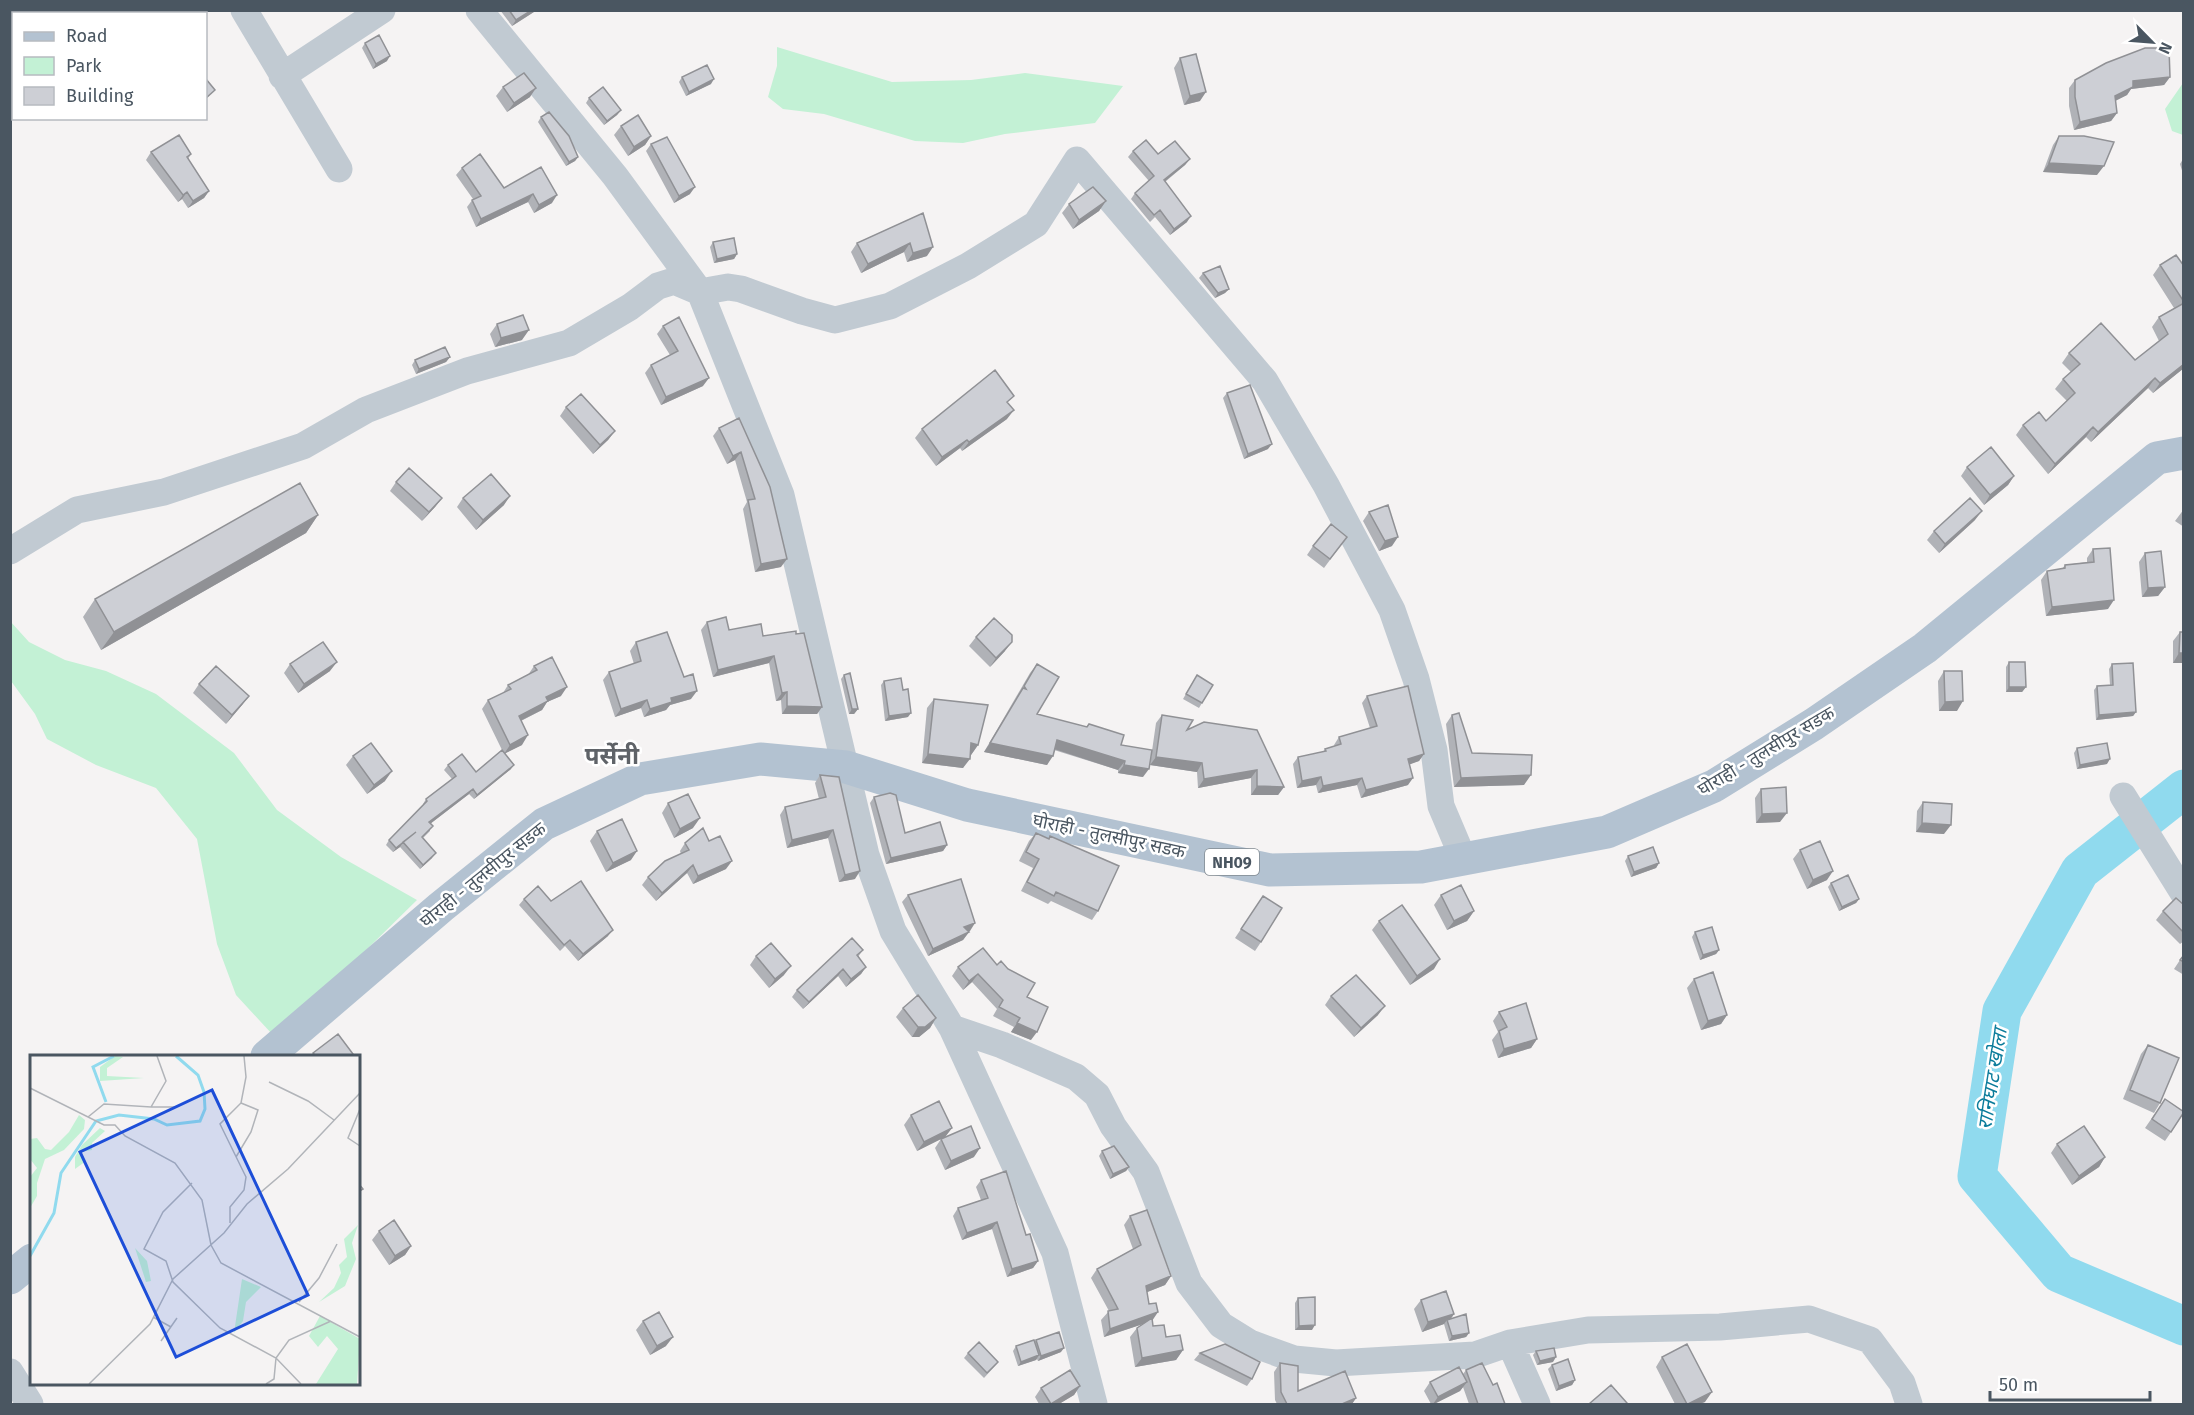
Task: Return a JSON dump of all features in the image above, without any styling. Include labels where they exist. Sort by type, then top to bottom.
[{"type":"main road","name":"घोराही - तुलसीपुर सडक","points":[[268,1055],[432,914],[544,824],[640,779],[760,759],[846,767],[967,805],[1270,870],[1421,867],[1538,847],[1607,832],[1714,786],[1814,724],[1925,648],[2157,458],[2184,453]]},
{"type":"main road","points":[[10,1278],[30,1262]]},
{"type":"street","points":[[244,10],[339,169]]},
{"type":"street","points":[[282,76],[382,10]]},
{"type":"street","points":[[479,10],[615,176],[700,292],[781,495],[866,855],[892,931],[952,1028],[1055,1252],[1094,1404]]},
{"type":"street","points":[[10,551],[77,510],[164,492],[303,446],[366,410],[467,371],[569,343],[630,307],[658,286],[675,281],[700,292],[728,287],[741,289],[801,311],[835,320],[890,306],[969,266],[1036,224],[1077,160],[1265,381],[1326,485],[1392,610],[1416,679],[1434,750],[1441,806],[1463,858]]},
{"type":"street","points":[[2123,796],[2184,894]]},
{"type":"street","points":[[952,1028],[1002,1045],[1076,1077],[1097,1095],[1113,1126],[1146,1172],[1189,1283],[1221,1325],[1250,1343],[1294,1359],[1336,1363],[1475,1355],[1510,1343],[1588,1330],[1720,1327],[1809,1319],[1870,1340],[1902,1383],[1909,1404]]},
{"type":"street","points":[[1510,1343],[1537,1404]]},
{"type":"street","points":[[10,1372],[30,1404]]},
{"type":"green space","points":[[777,47],[892,82],[971,80],[1025,73],[1123,86],[1095,123],[1005,134],[963,143],[915,141],[824,114],[783,109],[768,97],[777,66]]},
{"type":"green space","points":[[2183,83],[2183,135],[2172,131],[2165,109]]},
{"type":"green space","points":[[10,621],[29,642],[65,660],[106,671],[156,694],[234,753],[277,810],[341,857],[417,900],[356,960],[272,1034],[236,995],[217,944],[197,839],[156,788],[96,765],[47,739],[35,714],[11,681]]},
{"type":"building","points":[[509,10],[532,10],[516,20]]},
{"type":"building","points":[[379,35],[390,56],[376,64],[365,43]]},
{"type":"building","points":[[2145,48],[2169,48],[2170,77],[2133,81],[2133,87],[2115,96],[2117,113],[2080,122],[2075,97],[2075,80],[2106,63]]},
{"type":"building","points":[[1196,54],[1206,92],[1190,96],[1180,58]]},
{"type":"building","points":[[707,65],[714,79],[689,92],[682,77]]},
{"type":"building","points":[[524,73],[536,88],[514,103],[503,87]]},
{"type":"building","points":[[207,80],[215,90],[207,97]]},
{"type":"building","points":[[603,87],[621,110],[607,121],[589,98]]},
{"type":"building","points":[[549,112],[569,136],[578,157],[569,162],[541,117]]},
{"type":"building","points":[[638,115],[651,136],[634,147],[621,126]]},
{"type":"building","points":[[179,135],[191,154],[187,157],[209,191],[193,201],[187,192],[183,195],[151,152]]},
{"type":"building","points":[[2059,136],[2084,136],[2114,142],[2104,166],[2049,163]]},
{"type":"building","points":[[667,137],[695,187],[679,196],[651,144]]},
{"type":"building","points":[[1146,140],[1158,154],[1175,141],[1190,159],[1164,180],[1191,216],[1174,229],[1160,210],[1154,215],[1135,193],[1154,176],[1133,151]]},
{"type":"building","points":[[480,154],[504,188],[541,167],[557,195],[539,205],[533,194],[481,219],[472,200],[481,196],[462,168]]},
{"type":"building","points":[[1093,187],[1106,201],[1079,220],[1069,204]]},
{"type":"building","points":[[923,213],[933,247],[913,253],[910,243],[868,264],[857,243]]},
{"type":"building","points":[[734,238],[737,254],[717,259],[713,242]]},
{"type":"building","points":[[2176,255],[2184,266],[2184,302],[2160,265]]},
{"type":"building","points":[[1220,266],[1229,289],[1218,293],[1203,273]]},
{"type":"building","points":[[2184,303],[2184,364],[2160,383],[2155,378],[2098,432],[2093,427],[2055,464],[2023,425],[2039,412],[2046,421],[2075,393],[2063,379],[2080,364],[2069,353],[2101,323],[2135,360],[2168,334],[2159,317]]},
{"type":"building","points":[[523,315],[529,330],[501,338],[497,324]]},
{"type":"building","points":[[679,317],[709,378],[666,397],[651,365],[678,351],[663,326]]},
{"type":"building","points":[[445,347],[450,357],[419,369],[415,360]]},
{"type":"building","points":[[995,370],[1014,396],[1007,402],[1014,410],[969,442],[967,440],[942,457],[922,429]]},
{"type":"building","points":[[1250,385],[1272,444],[1248,454],[1227,393]]},
{"type":"building","points":[[581,394],[615,431],[600,445],[566,407]]},
{"type":"building","points":[[739,418],[770,487],[787,559],[761,564],[748,500],[755,499],[741,452],[733,456],[719,428]]},
{"type":"building","points":[[1991,447],[2014,476],[1990,495],[1967,467]]},
{"type":"building","points":[[409,468],[442,498],[429,512],[396,482]]},
{"type":"building","points":[[491,474],[510,496],[483,520],[463,498]]},
{"type":"building","points":[[300,483],[318,515],[114,632],[95,599]]},
{"type":"building","points":[[1970,498],[1982,511],[1945,544],[1934,531]]},
{"type":"building","points":[[1388,505],[1398,537],[1385,541],[1369,512]]},
{"type":"building","points":[[1331,524],[1347,537],[1330,559],[1313,546]]},
{"type":"building","points":[[2110,548],[2114,600],[2052,607],[2047,571],[2065,568],[2065,565],[2094,562],[2093,549]]},
{"type":"building","points":[[2161,551],[2165,587],[2148,588],[2145,553]]},
{"type":"building","points":[[726,617],[729,630],[761,624],[763,636],[796,631],[796,634],[804,633],[822,707],[787,706],[787,692],[782,693],[774,656],[718,670],[707,622]]},
{"type":"building","points":[[994,618],[1012,635],[1012,642],[996,658],[976,637]]},
{"type":"building","points":[[667,632],[684,677],[693,674],[697,691],[671,698],[672,702],[650,709],[647,700],[621,709],[609,672],[641,661],[636,642]]},
{"type":"building","points":[[2180,632],[2184,632],[2184,653],[2179,653]]},
{"type":"building","points":[[323,642],[337,662],[304,684],[290,664]]},
{"type":"building","points":[[552,657],[567,687],[546,697],[548,701],[519,716],[528,735],[510,745],[488,700],[511,689],[508,685],[537,670],[534,666]]},
{"type":"building","points":[[2009,662],[2025,662],[2026,687],[2009,687]]},
{"type":"building","points":[[2133,663],[2136,712],[2099,715],[2097,686],[2113,685],[2112,664]]},
{"type":"building","points":[[1037,664],[1059,677],[1037,714],[1087,727],[1089,724],[1124,735],[1121,745],[1152,750],[1149,769],[1124,765],[1125,761],[1057,740],[1053,756],[990,743],[1023,688],[1026,689],[1024,686]]},
{"type":"building","points":[[216,666],[249,696],[232,715],[199,684]]},
{"type":"building","points":[[1944,671],[1962,671],[1963,701],[1945,702]]},
{"type":"building","points":[[850,673],[858,709],[852,709],[844,675]]},
{"type":"building","points":[[1197,675],[1213,685],[1202,703],[1186,694]]},
{"type":"building","points":[[901,678],[903,690],[908,689],[911,713],[889,716],[884,681]]},
{"type":"building","points":[[1408,686],[1424,754],[1408,759],[1413,778],[1366,790],[1362,778],[1323,786],[1321,777],[1302,781],[1298,757],[1326,751],[1325,749],[1341,744],[1339,737],[1377,726],[1367,696]]},
{"type":"building","points":[[934,699],[988,705],[978,745],[971,743],[970,759],[928,754]]},
{"type":"building","points":[[1459,713],[1472,753],[1532,755],[1531,775],[1461,778],[1452,715]]},
{"type":"building","points":[[1162,715],[1193,720],[1187,730],[1204,722],[1257,730],[1284,787],[1257,786],[1257,770],[1204,779],[1202,763],[1156,757]]},
{"type":"building","points":[[371,743],[392,771],[374,785],[353,756]]},
{"type":"building","points":[[2107,743],[2110,759],[2080,765],[2077,748]]},
{"type":"building","points":[[502,750],[514,765],[477,795],[473,789],[429,822],[433,826],[422,837],[436,853],[423,865],[403,842],[396,848],[389,840],[427,801],[426,799],[456,776],[448,765],[462,754],[476,772]]},
{"type":"building","points":[[820,775],[839,777],[860,871],[845,875],[833,830],[792,840],[785,807],[826,797]]},
{"type":"building","points":[[1786,787],[1787,813],[1762,814],[1761,789]]},
{"type":"building","points":[[890,793],[896,795],[905,833],[940,822],[947,845],[891,858],[874,797]]},
{"type":"building","points":[[688,794],[700,818],[680,829],[668,803]]},
{"type":"building","points":[[1923,802],[1952,804],[1951,825],[1922,823]]},
{"type":"building","points":[[622,819],[637,851],[613,863],[597,831]]},
{"type":"building","points":[[703,828],[709,841],[720,836],[732,861],[698,876],[693,865],[662,893],[648,877],[665,861],[689,850],[685,843]]},
{"type":"building","points":[[1036,833],[1049,839],[1050,836],[1119,866],[1098,911],[1056,892],[1054,896],[1027,882],[1039,859],[1026,852]]},
{"type":"building","points":[[1820,841],[1833,871],[1813,880],[1800,850]]},
{"type":"building","points":[[1653,847],[1659,863],[1634,872],[1628,856]]},
{"type":"building","points":[[1848,875],[1859,899],[1842,907],[1831,883]]},
{"type":"building","points":[[961,879],[975,923],[964,927],[969,932],[933,949],[908,895]]},
{"type":"building","points":[[581,881],[613,930],[583,954],[570,940],[564,945],[524,899],[538,886],[551,901]]},
{"type":"building","points":[[1461,885],[1474,911],[1454,921],[1441,895]]},
{"type":"building","points":[[1263,896],[1282,908],[1261,942],[1241,929]]},
{"type":"building","points":[[2176,898],[2184,905],[2184,933],[2163,911]]},
{"type":"building","points":[[1402,905],[1440,959],[1417,976],[1379,921]]},
{"type":"building","points":[[1712,927],[1719,950],[1703,955],[1695,932]]},
{"type":"building","points":[[852,938],[863,950],[857,955],[866,967],[851,979],[843,969],[809,1002],[797,990]]},
{"type":"building","points":[[771,943],[791,966],[775,979],[756,956]]},
{"type":"building","points":[[983,948],[997,965],[1001,961],[1008,969],[1035,983],[1027,997],[1048,1007],[1037,1032],[1017,1023],[1020,1018],[999,1007],[1003,1000],[978,974],[969,981],[958,967]]},
{"type":"building","points":[[1713,972],[1727,1015],[1708,1021],[1694,979]]},
{"type":"building","points":[[1356,975],[1385,1006],[1361,1028],[1331,996]]},
{"type":"building","points":[[918,995],[936,1018],[925,1027],[918,1027],[903,1008]]},
{"type":"building","points":[[1526,1003],[1537,1039],[1504,1049],[1499,1031],[1507,1027],[1499,1012]]},
{"type":"building","points":[[338,1034],[353,1054],[315,1055],[313,1053]]},
{"type":"building","points":[[2148,1045],[2179,1058],[2160,1103],[2130,1090]]},
{"type":"building","points":[[2165,1099],[2184,1112],[2171,1132],[2152,1119]]},
{"type":"building","points":[[939,1101],[952,1128],[924,1142],[911,1115]]},
{"type":"building","points":[[971,1126],[980,1148],[951,1161],[941,1139]]},
{"type":"building","points":[[2084,1126],[2105,1157],[2079,1176],[2057,1144]]},
{"type":"building","points":[[1114,1146],[1129,1167],[1113,1174],[1102,1151]]},
{"type":"building","points":[[1006,1171],[1026,1235],[1030,1234],[1038,1261],[1012,1269],[997,1222],[967,1233],[958,1208],[988,1198],[981,1180]]},
{"type":"building","points":[[1147,1210],[1171,1276],[1146,1286],[1149,1304],[1156,1303],[1158,1312],[1110,1329],[1108,1311],[1118,1309],[1097,1269],[1141,1245],[1130,1216]]},
{"type":"building","points":[[394,1220],[411,1246],[395,1256],[379,1231]]},
{"type":"building","points":[[1446,1291],[1454,1314],[1428,1322],[1421,1300]]},
{"type":"building","points":[[1315,1297],[1315,1325],[1299,1326],[1298,1298]]},
{"type":"building","points":[[659,1312],[673,1337],[657,1346],[643,1321]]},
{"type":"building","points":[[1466,1314],[1469,1333],[1452,1336],[1447,1320]]},
{"type":"building","points":[[1152,1318],[1153,1326],[1164,1325],[1166,1337],[1180,1335],[1183,1350],[1142,1358],[1137,1328]]},
{"type":"building","points":[[1059,1332],[1064,1348],[1041,1356],[1036,1340]]},
{"type":"building","points":[[1034,1340],[1039,1355],[1021,1362],[1016,1346]]},
{"type":"building","points":[[979,1342],[998,1362],[987,1373],[968,1353]]},
{"type":"building","points":[[1225,1344],[1260,1362],[1252,1379],[1200,1353]]},
{"type":"building","points":[[1687,1344],[1712,1392],[1688,1404],[1662,1357]]},
{"type":"building","points":[[1554,1348],[1556,1357],[1540,1361],[1536,1351]]},
{"type":"building","points":[[1568,1359],[1575,1380],[1559,1386],[1552,1365]]},
{"type":"building","points":[[1280,1363],[1298,1366],[1298,1391],[1345,1371],[1356,1398],[1342,1404],[1287,1404],[1281,1392]]},
{"type":"building","points":[[1482,1363],[1493,1385],[1497,1383],[1505,1404],[1478,1404],[1466,1370]]},
{"type":"building","points":[[1459,1367],[1467,1382],[1438,1397],[1430,1382]]},
{"type":"building","points":[[1070,1370],[1080,1386],[1051,1404],[1041,1388]]},
{"type":"building","points":[[1611,1385],[1627,1403],[1589,1404]]},
{"type":"waterway","name":"रानिघाट खोला","points":[[2184,789],[2080,871],[2002,1011],[1977,1176],[2059,1273],[2184,1326]]},
{"type":"district","name":"पर्सेनी","points":[[612,756]]}]
